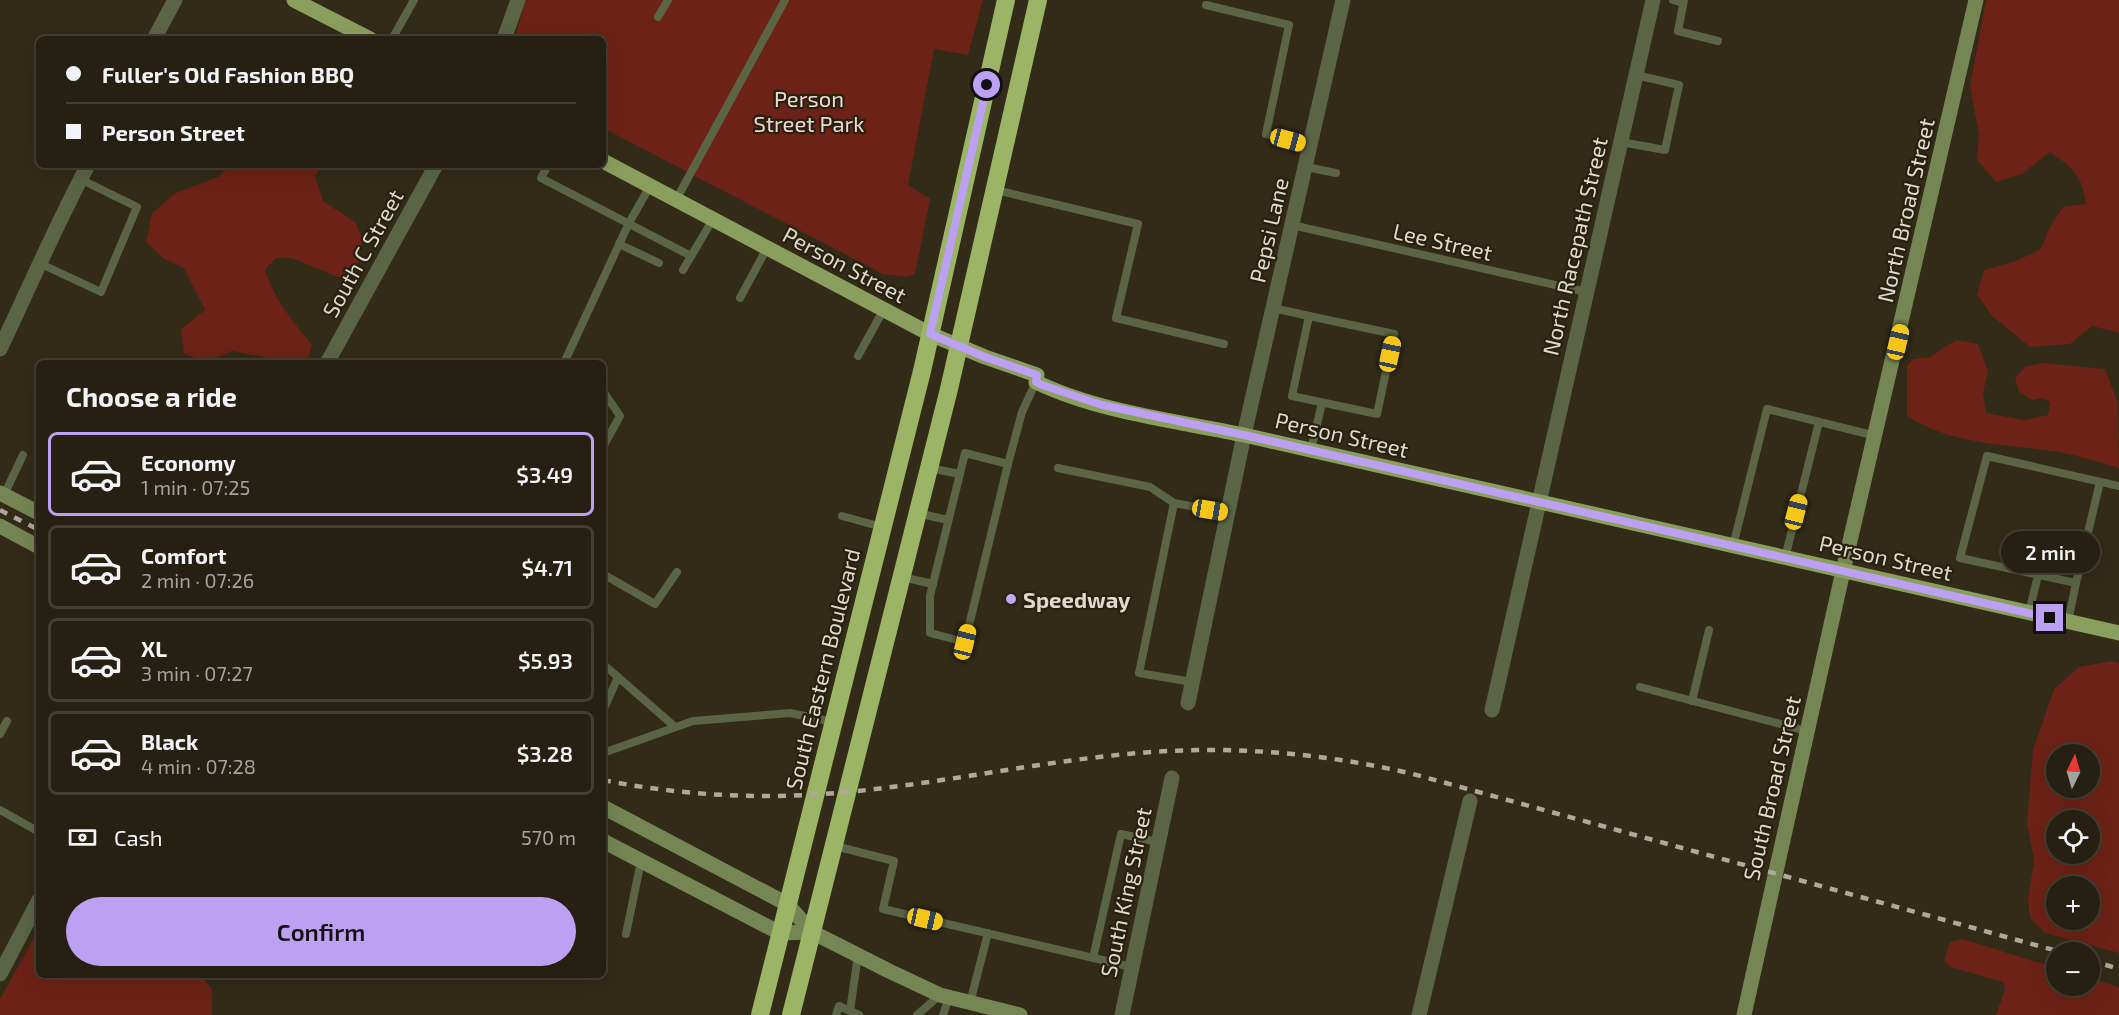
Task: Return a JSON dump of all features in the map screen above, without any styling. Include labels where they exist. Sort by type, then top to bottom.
[{"type":"highway","name":"South Eastern Boulevard","points":[[759,1015],[930,334],[1006,0]]},
{"type":"highway","points":[[791,1015],[959,345],[1038,0]]},
{"type":"main road","points":[[294,0],[364,36]]},
{"type":"main road","name":"Person Street","points":[[606,163],[930,334],[1037,375],[1036,382],[1068,395],[1102,405],[1311,450],[2119,633]]},
{"type":"street","points":[[505,36],[518,0]]},
{"type":"street","name":"Pepsi Lane","points":[[1244,435],[1343,0]]},
{"type":"street","name":"North Racepath Street","points":[[1492,710],[1653,0]]},
{"type":"street","name":"North Broad Street","points":[[1843,571],[1976,0]]},
{"type":"street","points":[[155,36],[171,2]]},
{"type":"street","points":[[0,349],[41,264],[59,219],[86,168]]},
{"type":"street","name":"South C Street","points":[[329,360],[434,168]]},
{"type":"street","points":[[1188,703],[1244,435]]},
{"type":"street","points":[[2,494],[36,511]]},
{"type":"street","points":[[0,526],[36,545]]},
{"type":"street","name":"South Broad Street","points":[[1744,1015],[1843,571]]},
{"type":"street","name":"South King Street","points":[[1122,1015],[1172,778]]},
{"type":"street","points":[[1419,1015],[1470,801]]},
{"type":"street","points":[[606,809],[788,904],[812,932],[858,955],[945,996],[1020,1015]]},
{"type":"street","points":[[606,843],[780,933],[812,932]]},
{"type":"street","points":[[0,974],[36,906]]},
{"type":"lane","points":[[394,36],[414,0]]},
{"type":"lane","points":[[658,17],[668,0]]},
{"type":"lane","points":[[676,200],[785,0]]},
{"type":"lane","points":[[1672,0],[1684,2],[1678,31],[1718,41]]},
{"type":"lane","points":[[1206,5],[1289,25],[1266,134],[1310,146]]},
{"type":"lane","points":[[1620,142],[1665,150],[1679,85],[1636,75]]},
{"type":"lane","points":[[1306,167],[1336,173]]},
{"type":"lane","points":[[547,168],[542,178],[692,256]]},
{"type":"lane","points":[[41,264],[101,292],[137,207],[80,179]]},
{"type":"lane","points":[[565,360],[619,244],[650,186]]},
{"type":"lane","points":[[994,190],[1138,224],[1116,318],[1224,344]]},
{"type":"lane","points":[[683,270],[712,219]]},
{"type":"lane","name":"Lee Street","points":[[1292,225],[1586,292]]},
{"type":"lane","points":[[619,244],[658,263]]},
{"type":"lane","points":[[740,298],[767,248]]},
{"type":"lane","points":[[1273,308],[1394,334],[1377,414],[1292,396],[1309,316]]},
{"type":"lane","points":[[858,356],[884,309]]},
{"type":"lane","points":[[1008,464],[965,453],[930,597],[930,633],[965,642],[1022,412],[1036,382]]},
{"type":"lane","points":[[606,395],[620,416],[606,442]]},
{"type":"lane","points":[[1311,450],[1322,403]]},
{"type":"lane","points":[[1733,546],[1767,409],[1876,436]]},
{"type":"lane","points":[[1785,558],[1819,422]]},
{"type":"lane","points":[[2,494],[23,455]]},
{"type":"lane","points":[[2076,583],[1960,558],[1987,456],[2119,486]]},
{"type":"lane","points":[[929,468],[960,474]]},
{"type":"lane","points":[[1058,468],[1150,487],[1174,503],[1228,513]]},
{"type":"lane","points":[[2068,622],[2100,482]]},
{"type":"lane","points":[[1174,503],[1139,673],[1192,682]]},
{"type":"lane","points":[[917,513],[948,519]]},
{"type":"lane","points":[[842,516],[882,527]]},
{"type":"lane","points":[[606,576],[655,604],[677,572]]},
{"type":"lane","points":[[2030,613],[2038,575]]},
{"type":"lane","points":[[901,577],[933,584]]},
{"type":"lane","points":[[1692,701],[1709,630]]},
{"type":"lane","points":[[606,667],[674,726]]},
{"type":"lane","points":[[606,704],[618,678]]},
{"type":"lane","points":[[1640,687],[1807,731]]},
{"type":"lane","points":[[606,752],[693,721],[790,712],[833,722]]},
{"type":"lane","points":[[0,734],[7,721]]},
{"type":"lane","points":[[0,810],[36,830]]},
{"type":"lane","points":[[1093,958],[1122,834],[1158,842]]},
{"type":"lane","points":[[834,846],[894,861],[883,909],[1132,967]]},
{"type":"lane","points":[[626,934],[641,861]]},
{"type":"lane","points":[[970,1003],[988,933]]},
{"type":"lane","points":[[850,1011],[858,955]]},
{"type":"lane","points":[[917,1015],[945,996]]},
{"type":"lane","points":[[943,1015],[945,996]]},
{"type":"lane","points":[[836,1015],[838,1006],[860,1015]]},
{"type":"green space","name":"Person Street Park","points":[[526,0],[983,0],[968,55],[934,49],[908,185],[930,199],[915,274],[908,277],[883,274],[606,130],[606,36],[515,36]]},
{"type":"green space","points":[[1986,0],[2119,0],[2119,333],[2092,326],[2070,344],[2030,347],[1992,316],[1977,295],[1984,270],[2016,261],[2041,249],[2050,227],[2063,207],[2086,204],[2082,186],[2075,173],[2050,152],[2022,174],[1996,182],[1977,160],[1979,135],[1970,86]]},
{"type":"green space","points":[[228,168],[320,168],[315,176],[323,201],[355,222],[363,240],[355,276],[338,277],[292,258],[276,258],[265,270],[279,300],[312,345],[308,359],[278,360],[232,351],[212,360],[202,360],[184,354],[181,329],[205,310],[184,268],[163,258],[146,242],[152,213],[176,193],[218,177]]},
{"type":"green space","points":[[1956,340],[1978,344],[1988,372],[1983,393],[1986,413],[2024,420],[2048,415],[2050,402],[2043,398],[2032,400],[2019,392],[2015,378],[2025,367],[2042,363],[2105,369],[2118,403],[2119,468],[2060,452],[1959,438],[1907,416],[1907,366],[1913,359],[1930,357]]},
{"type":"green space","points":[[2112,661],[2119,663],[2119,953],[2100,948],[2100,942],[2078,942],[2045,933],[2030,918],[2028,900],[2034,860],[2027,822],[2033,750],[2054,689],[2079,667]]},
{"type":"green space","points":[[36,934],[36,978],[203,978],[212,989],[212,1015],[0,1015],[0,999]]},
{"type":"green space","points":[[1963,939],[2046,965],[2046,996],[2100,996],[2100,981],[2119,987],[2119,1015],[1996,1015],[2005,989],[2003,982],[1951,967],[1944,960],[1950,942]]},
{"type":"railway","points":[[0,510],[36,528]]},
{"type":"railway","points":[[606,780],[694,793],[786,796],[884,788],[1066,761],[1139,753],[1208,750],[1311,756],[1413,774],[2046,948]]},
{"type":"railway","points":[[2100,963],[2119,969]]},
{"type":"place","name":"Speedway","points":[[1011,599]]},
{"type":"route","points":[[987,85],[930,334],[1037,375],[1036,382],[1042,385],[1102,405],[1244,435],[2050,618]]}]
